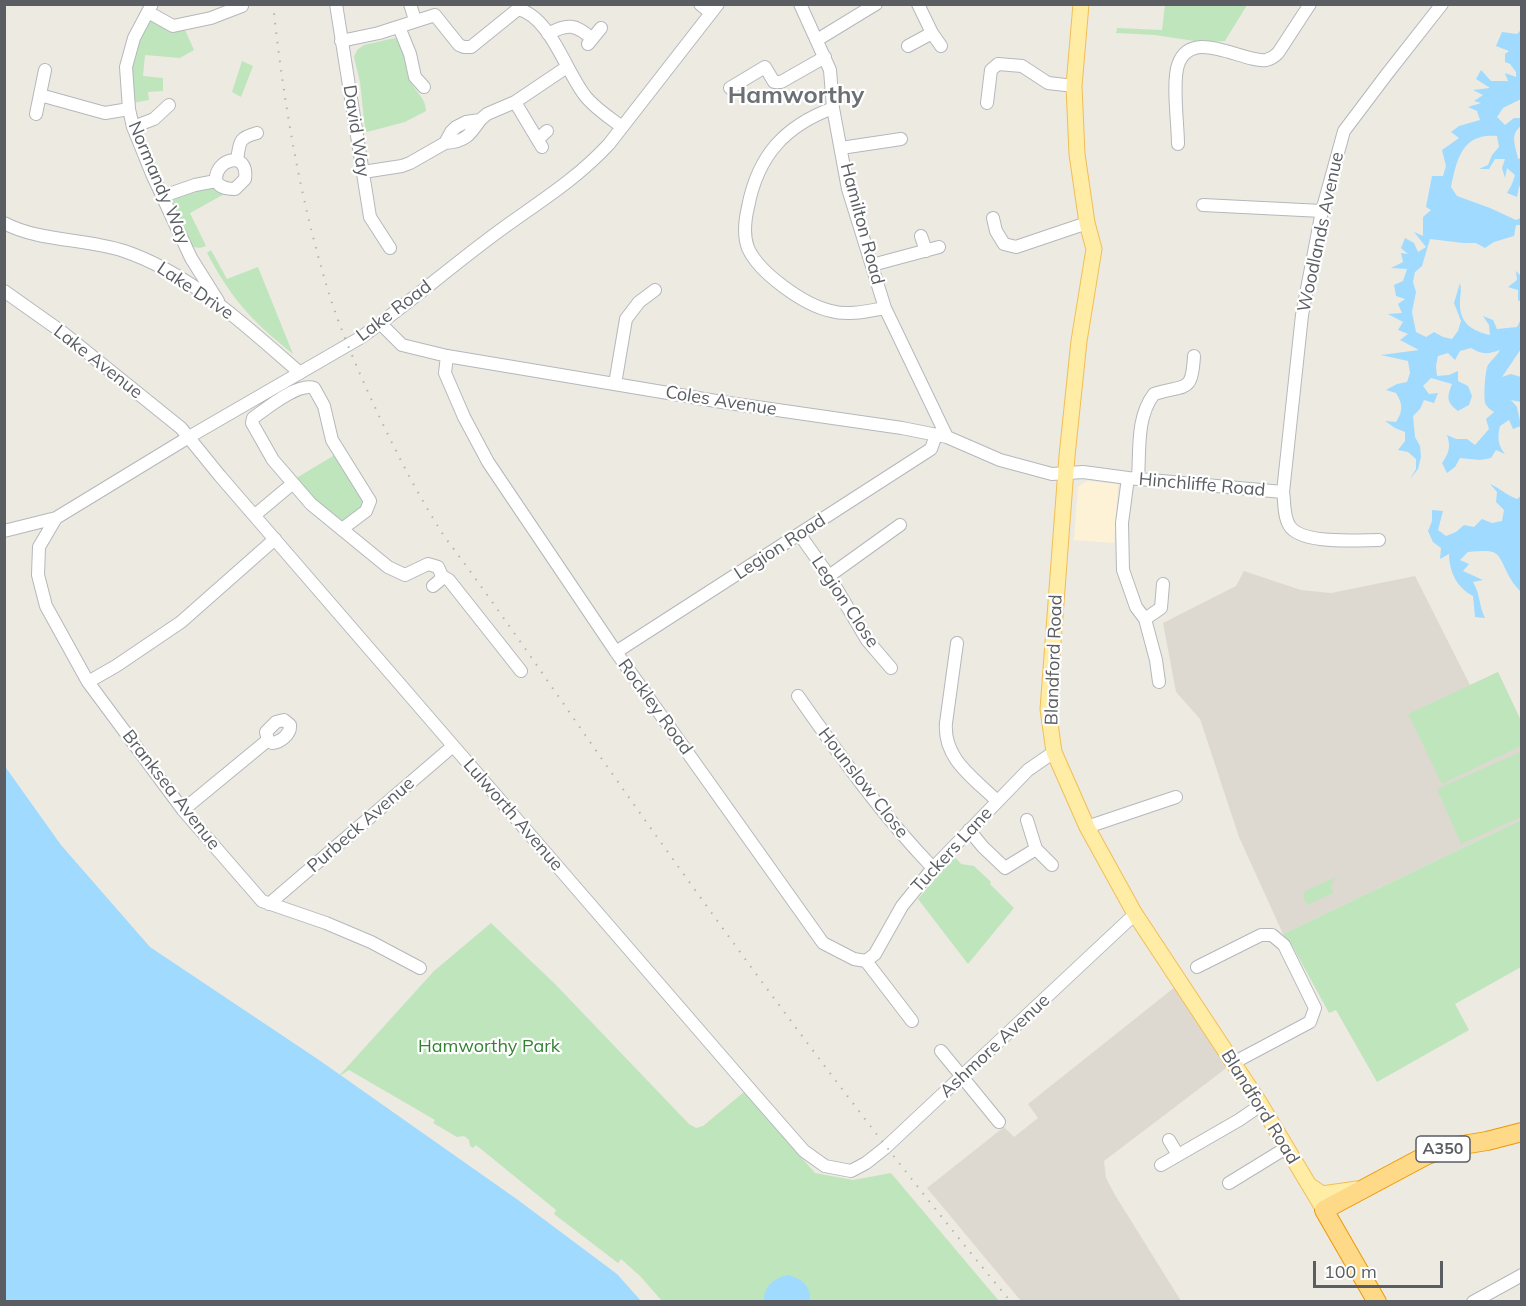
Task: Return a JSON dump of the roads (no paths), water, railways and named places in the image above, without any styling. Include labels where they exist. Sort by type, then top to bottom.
[{"type":"highway","name":"A350","points":[[1324,1210],[1440,1150],[1521,1132]]},
{"type":"highway","name":"Blandford Road","points":[[1324,1210],[1377,1302]]},
{"type":"main road","name":"Blandford Road","points":[[1081,4],[1074,86],[1077,154],[1087,223],[1094,249],[1079,341],[1065,474],[1048,709],[1054,752],[1087,827],[1135,914],[1261,1105],[1324,1210]]},
{"type":"main road","points":[[1309,1185],[1318,1192],[1328,1194],[1352,1191],[1371,1185]]},
{"type":"street","points":[[411,4],[415,20]]},
{"type":"street","points":[[700,4],[715,9]]},
{"type":"street","name":"Hamilton Road","points":[[800,4],[830,70],[833,108],[848,189],[885,308],[941,436]]},
{"type":"street","points":[[817,40],[876,4]]},
{"type":"street","points":[[918,4],[941,46]]},
{"type":"street","points":[[1178,144],[1176,77],[1180,62],[1186,54],[1206,47],[1228,50],[1257,59],[1271,59],[1278,53],[1310,4]]},
{"type":"street","points":[[150,8],[173,26],[211,18],[242,6]]},
{"type":"street","name":"David Way","points":[[336,6],[370,217],[390,248]]},
{"type":"street","name":"Woodlands Avenue","points":[[1283,492],[1302,315],[1322,211],[1344,132],[1437,6]]},
{"type":"street","points":[[341,40],[438,16],[457,43],[467,47],[475,45],[519,7],[548,34],[586,96],[622,127]]},
{"type":"street","name":"Normandy Way","points":[[150,8],[134,38],[126,67],[129,109],[133,126],[191,258],[221,307]]},
{"type":"street","name":"Lake Road","points":[[4,531],[56,518],[381,324],[493,236],[551,196],[594,160],[715,9]]},
{"type":"street","points":[[548,34],[561,26],[573,27],[590,42],[601,28]]},
{"type":"street","points":[[399,27],[411,54],[415,77],[424,87]]},
{"type":"street","points":[[908,45],[932,33]]},
{"type":"street","points":[[730,88],[765,67],[774,82],[781,82],[825,57]]},
{"type":"street","points":[[987,103],[991,70],[998,64],[1023,66],[1048,83],[1074,86]]},
{"type":"street","points":[[363,172],[402,166],[445,143],[456,127],[466,122],[480,120],[487,114],[515,102],[567,67]]},
{"type":"street","points":[[36,114],[45,70]]},
{"type":"street","points":[[40,95],[105,113],[129,109]]},
{"type":"street","points":[[515,102],[542,139]]},
{"type":"street","points":[[133,126],[154,119],[169,105]]},
{"type":"street","points":[[833,108],[811,116],[789,130],[767,156],[750,195],[745,231],[748,247],[770,274],[797,295],[815,305],[832,312],[854,313],[885,308]]},
{"type":"street","points":[[237,160],[240,141],[245,136],[256,133]]},
{"type":"street","points":[[841,148],[901,139]]},
{"type":"street","points":[[237,160],[246,172],[238,188],[225,188],[218,185],[215,176],[221,166],[237,160]]},
{"type":"street","points":[[163,196],[195,184],[216,181]]},
{"type":"street","points":[[1203,205],[1322,211]]},
{"type":"street","points":[[993,218],[996,231],[1004,244],[1016,247],[1087,223]]},
{"type":"street","name":"Lake Drive","points":[[4,223],[33,234],[97,244],[145,259],[176,275],[221,307],[300,373]]},
{"type":"street","points":[[921,236],[926,251]]},
{"type":"street","points":[[872,265],[939,247]]},
{"type":"street","name":"Normandy Way","points":[[176,275],[191,258]]},
{"type":"street","points":[[615,384],[626,319],[639,302],[656,290]]},
{"type":"street","name":"Lake Avenue","points":[[4,291],[62,332],[181,428],[189,437]]},
{"type":"street","name":"Coles Avenue","points":[[381,324],[402,345],[447,356],[722,402],[902,428],[941,436],[1000,460],[1052,474],[1065,474]]},
{"type":"street","name":"Rockley Road","points":[[447,356],[445,373],[464,417],[488,462],[616,652],[824,943],[854,959],[866,961]]},
{"type":"street","points":[[1159,682],[1156,660],[1145,619],[1136,607],[1123,570],[1122,524],[1146,406],[1154,394],[1184,387],[1190,383],[1193,378],[1194,356]]},
{"type":"street","points":[[342,529],[366,511],[370,501],[332,440],[324,406],[314,388],[308,386],[298,388],[252,418],[252,423],[273,460],[311,504],[388,567],[400,573],[409,574],[432,564],[438,567],[442,576],[449,580],[521,671]]},
{"type":"street","name":"Legion Road","points":[[616,652],[931,449],[941,436]]},
{"type":"street","name":"Lulworth Avenue","points":[[189,437],[220,476],[804,1151],[825,1166],[851,1171]]},
{"type":"street","name":"Hinchliffe Road","points":[[1065,474],[1083,472],[1283,492],[1288,523],[1293,530],[1303,536],[1379,540]]},
{"type":"street","points":[[255,515],[292,484]]},
{"type":"street","name":"Branksea Avenue","points":[[56,518],[39,547],[38,575],[46,606],[88,682],[183,810],[262,901],[353,934],[420,968]]},
{"type":"street","points":[[829,576],[900,525]]},
{"type":"street","name":"Legion Close","points":[[800,535],[829,576],[867,640],[891,668]]},
{"type":"street","points":[[88,682],[181,622],[275,539]]},
{"type":"street","points":[[433,586],[442,576]]},
{"type":"street","points":[[1145,619],[1161,608],[1163,584]]},
{"type":"street","points":[[957,643],[946,723],[947,744],[957,763],[997,801]]},
{"type":"street","name":"Hounslow Close","points":[[798,696],[861,784],[906,840],[933,868]]},
{"type":"street","points":[[183,810],[268,740]]},
{"type":"street","name":"Purbeck Avenue","points":[[269,904],[453,746]]},
{"type":"street","name":"Tuckers Lane","points":[[866,961],[875,954],[902,906],[933,868],[1028,770],[1054,752]]},
{"type":"street","points":[[1087,827],[1163,808],[1176,797]]},
{"type":"street","points":[[1027,820],[1036,849],[1052,865]]},
{"type":"street","points":[[969,830],[982,847],[1005,868],[1036,849]]},
{"type":"street","name":"Ashmore Avenue","points":[[851,1171],[885,1148],[1135,914]]},
{"type":"street","points":[[1197,967],[1261,935],[1272,935],[1284,945],[1315,1008],[1310,1022],[1233,1063]]},
{"type":"street","points":[[866,961],[912,1021]]},
{"type":"street","points":[[941,1051],[999,1122]]},
{"type":"street","points":[[1161,1165],[1261,1105]]},
{"type":"street","points":[[1169,1140],[1178,1155]]},
{"type":"street","points":[[1229,1183],[1286,1148]]},
{"type":"street","points":[[1473,1302],[1521,1275]]},
{"type":"water","points":[[1521,30],[1521,99],[1503,108],[1497,117],[1505,125],[1514,118],[1521,118],[1521,126],[1514,137],[1518,159],[1521,158],[1521,185],[1517,197],[1507,193],[1515,175],[1507,168],[1505,178],[1502,168],[1505,159],[1495,159],[1489,169],[1479,169],[1488,165],[1492,155],[1499,147],[1497,136],[1485,136],[1469,143],[1459,158],[1451,187],[1457,196],[1516,220],[1521,218],[1521,225],[1516,225],[1514,236],[1494,242],[1485,248],[1476,243],[1430,239],[1422,266],[1415,272],[1413,282],[1416,292],[1412,312],[1416,332],[1426,337],[1434,332],[1452,339],[1461,321],[1454,303],[1460,283],[1460,309],[1464,321],[1472,328],[1490,335],[1489,325],[1483,316],[1493,320],[1497,329],[1517,327],[1521,319],[1521,349],[1502,377],[1511,374],[1521,377],[1521,402],[1511,400],[1517,407],[1521,426],[1513,429],[1509,420],[1500,426],[1499,441],[1505,454],[1496,450],[1491,458],[1480,460],[1460,458],[1455,467],[1447,473],[1442,463],[1449,450],[1447,435],[1456,439],[1467,439],[1475,445],[1489,429],[1486,419],[1494,412],[1485,402],[1486,373],[1488,365],[1500,350],[1486,353],[1471,348],[1460,351],[1455,360],[1448,353],[1438,356],[1437,376],[1449,375],[1458,371],[1458,381],[1468,386],[1472,396],[1469,405],[1458,411],[1451,405],[1449,399],[1452,384],[1431,378],[1423,386],[1429,394],[1438,393],[1434,403],[1424,400],[1420,409],[1413,416],[1415,437],[1420,446],[1421,457],[1418,469],[1410,479],[1416,469],[1416,459],[1408,452],[1398,450],[1405,441],[1405,432],[1385,421],[1396,422],[1400,414],[1401,404],[1396,393],[1386,390],[1407,382],[1410,373],[1408,361],[1381,355],[1419,350],[1400,340],[1408,334],[1398,330],[1403,322],[1388,314],[1402,313],[1398,304],[1405,299],[1396,296],[1394,285],[1403,281],[1407,269],[1391,268],[1403,262],[1401,253],[1408,254],[1401,248],[1405,238],[1414,243],[1418,252],[1426,247],[1414,232],[1423,236],[1423,217],[1431,210],[1426,207],[1432,176],[1443,176],[1446,166],[1442,150],[1459,138],[1451,132],[1459,126],[1480,120],[1477,111],[1468,107],[1481,103],[1474,101],[1483,95],[1473,90],[1490,88],[1476,79],[1481,70],[1491,81],[1508,81],[1505,73],[1516,77],[1516,72],[1510,64],[1505,62],[1505,54],[1509,51],[1496,46],[1502,32],[1517,34]]},
{"type":"water","points":[[1516,271],[1521,276],[1521,302],[1518,300],[1518,290],[1508,287],[1517,280]]},
{"type":"water","points":[[1490,484],[1517,499],[1521,496],[1522,594],[1496,554],[1487,551],[1468,552],[1460,560],[1469,564],[1463,571],[1483,580],[1473,582],[1485,618],[1475,617],[1473,596],[1462,589],[1455,579],[1450,567],[1449,554],[1440,559],[1441,548],[1433,542],[1428,531],[1432,521],[1432,510],[1443,511],[1438,530],[1446,536],[1456,532],[1464,525],[1474,527],[1482,519],[1492,523],[1502,521],[1504,510],[1496,502],[1497,492]]},
{"type":"water","points":[[4,765],[61,845],[150,947],[319,1060],[518,1200],[617,1274],[641,1301],[5,1301]]},
{"type":"water","points":[[787,1275],[804,1283],[809,1291],[810,1301],[764,1301],[770,1284]]},
{"type":"railway","points":[[273,4],[292,142],[306,210],[328,290],[364,383],[422,499],[444,536],[772,995],[913,1181],[1011,1302]]},
{"type":"district","name":"Hamworthy","points":[[796,96]]},
{"type":"park label","name":"Hamworthy Park","points":[[489,1047]]}]
